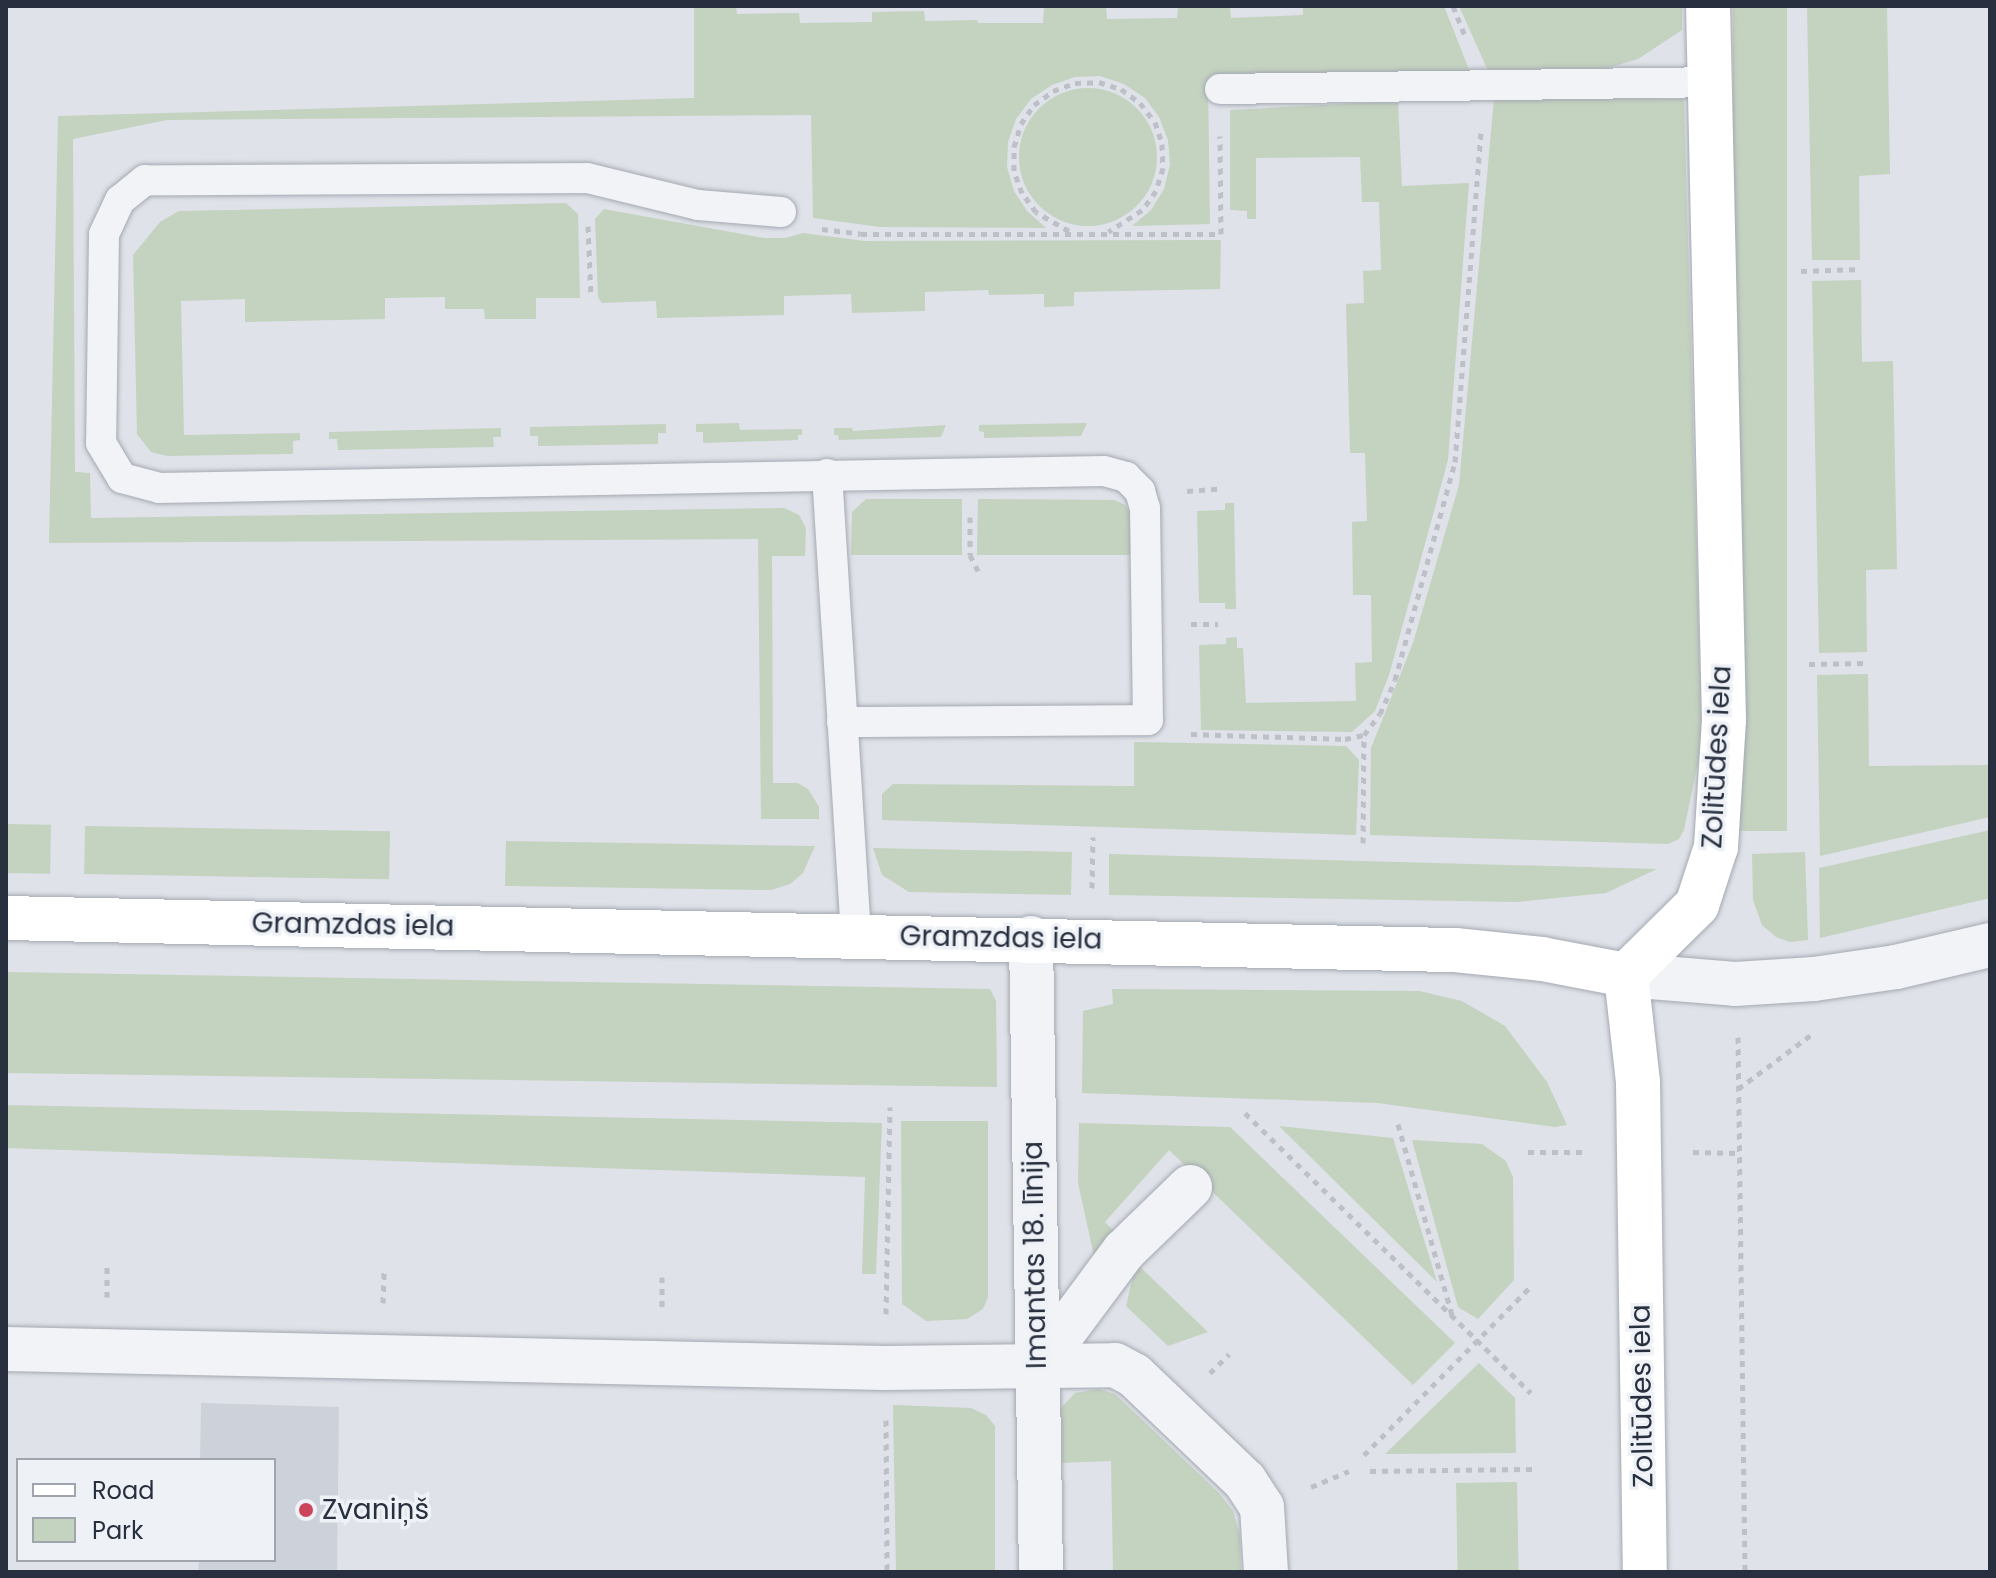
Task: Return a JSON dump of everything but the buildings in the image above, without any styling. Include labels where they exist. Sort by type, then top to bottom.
[{"type":"street","name":"Zolitūdes iela","points":[[1645,1572],[1638,1082],[1626,975],[1697,905],[1716,847],[1724,720],[1708,6]]},
{"type":"street","name":"Gramzdas iela","points":[[6,918],[1031,938],[1455,950],[1542,959],[1626,975],[1735,984],[1814,979],[1896,967],[1990,945]]},
{"type":"street","name":"Imantas 18. līnija","points":[[1031,938],[1041,1572]]},
{"type":"street","name":"Imantas 18. līnija","points":[[1037,1368],[1124,1251],[1190,1187]]},
{"type":"street","points":[[6,1349],[1037,1368],[1093,1363],[1115,1365],[1134,1375],[1245,1481],[1262,1507],[1266,1572]]},
{"type":"lane","points":[[1220,89],[1710,82]]},
{"type":"lane","points":[[781,212],[698,205],[587,178],[145,180],[120,200],[104,235],[101,443],[122,478],[159,488],[1104,471],[1126,477],[1140,491],[1145,508],[1148,720],[842,722]]},
{"type":"lane","points":[[827,474],[856,935]]},
{"type":"path","points":[[1363,843],[1364,735],[1380,714],[1395,680],[1455,462],[1485,85],[1453,6]]},
{"type":"path","points":[[1072,233],[1036,212],[1022,193],[1014,171],[1014,147],[1021,124],[1034,105],[1053,91],[1075,83],[1099,82],[1121,89],[1140,103],[1155,122],[1162,144],[1163,168],[1156,191],[1142,210],[1107,233]]},
{"type":"path","points":[[781,212],[816,228],[861,234],[1221,234],[1220,89]]},
{"type":"path","points":[[587,178],[591,297]]},
{"type":"path","points":[[1801,271],[1861,269]]},
{"type":"path","points":[[1809,664],[1867,663]]},
{"type":"path","points":[[1148,720],[1195,735],[1345,739],[1364,735]]},
{"type":"path","points":[[1092,889],[1093,837]]},
{"type":"path","points":[[1735,984],[1745,1572]]},
{"type":"path","points":[[1245,1113],[1531,1393]]},
{"type":"path","points":[[1398,1124],[1453,1317]]},
{"type":"path","points":[[1364,1455],[1529,1288]]},
{"type":"path","points":[[1370,1471],[1532,1469]]},
{"type":"shaded area","name":"Zvaniņš","points":[[201,1403],[339,1407],[337,1572],[198,1572],[199,1562],[276,1562],[276,1458],[200,1458]]},
{"type":"green space","points":[[694,6],[736,6],[737,14],[799,13],[800,23],[872,22],[872,12],[924,11],[925,21],[1043,23],[1044,8],[1106,6],[1107,19],[1177,18],[1178,7],[1230,6],[1231,18],[1303,15],[1303,6],[1444,6],[1470,72],[1208,79],[1210,224],[1132,226],[1151,210],[1164,189],[1170,165],[1168,140],[1159,117],[1145,98],[1124,84],[1100,76],[1075,77],[1052,85],[1031,99],[1016,119],[1008,142],[1007,167],[1014,191],[1027,211],[1046,228],[880,227],[813,218],[811,115],[167,120],[73,139],[75,472],[90,473],[91,518],[784,508],[799,515],[806,528],[805,556],[772,556],[773,783],[798,783],[808,789],[819,807],[819,819],[761,819],[758,539],[49,543],[58,116],[694,98]]},
{"type":"green space","points":[[1459,6],[1682,6],[1682,30],[1638,59],[1584,75],[1489,73]]},
{"type":"green space","points":[[1733,6],[1787,6],[1787,831],[1733,831]]},
{"type":"green space","points":[[1807,6],[1887,6],[1890,174],[1859,176],[1860,260],[1812,260]]},
{"type":"green space","points":[[1088,88],[1114,94],[1137,108],[1151,131],[1157,157],[1151,183],[1137,206],[1114,220],[1088,226],[1062,220],[1039,206],[1025,183],[1019,157],[1025,131],[1039,108],[1062,94]]},
{"type":"green space","points":[[1494,98],[1684,99],[1702,743],[1684,830],[1679,839],[1668,844],[1370,835],[1371,748],[1413,643],[1459,485]]},
{"type":"green space","points":[[1398,101],[1402,186],[1469,183],[1448,460],[1389,675],[1375,711],[1352,732],[1201,730],[1199,645],[1226,644],[1226,638],[1237,637],[1237,648],[1243,648],[1246,703],[1356,701],[1355,663],[1372,662],[1371,595],[1353,595],[1352,522],[1367,521],[1365,453],[1350,453],[1346,304],[1364,303],[1363,271],[1381,270],[1379,202],[1362,202],[1360,157],[1256,158],[1256,219],[1247,219],[1247,211],[1230,210],[1230,110]]},
{"type":"green space","points":[[566,203],[578,214],[580,298],[536,298],[536,319],[485,319],[484,309],[445,309],[445,297],[385,298],[385,319],[245,322],[245,299],[181,301],[184,435],[300,433],[300,440],[293,441],[293,454],[167,456],[151,452],[137,434],[133,255],[160,222],[179,211]]},
{"type":"green space","points":[[604,209],[764,238],[785,238],[803,233],[865,241],[1221,240],[1220,289],[1074,292],[1074,306],[1044,307],[1044,294],[989,295],[988,290],[925,292],[925,311],[852,313],[851,294],[784,296],[784,315],[657,318],[656,301],[602,303],[598,297],[595,219]]},
{"type":"green space","points":[[1861,280],[1862,362],[1893,361],[1897,569],[1866,570],[1867,652],[1819,653],[1812,281]]},
{"type":"green space","points":[[739,423],[740,430],[802,429],[802,435],[798,435],[798,440],[703,443],[703,432],[696,432],[696,424]]},
{"type":"green space","points":[[1087,423],[1081,436],[984,438],[984,432],[979,431],[979,425]]},
{"type":"green space","points":[[666,424],[666,433],[658,433],[658,444],[538,446],[538,436],[530,436],[530,427]]},
{"type":"green space","points":[[946,425],[941,437],[839,440],[838,435],[834,435],[834,428],[852,428],[853,431]]},
{"type":"green space","points":[[501,428],[501,437],[493,437],[494,447],[338,450],[337,439],[329,439],[329,432]]},
{"type":"green space","points":[[866,499],[962,499],[962,555],[851,555],[852,512]]},
{"type":"green space","points":[[978,499],[1115,500],[1125,505],[1131,515],[1132,555],[977,555]]},
{"type":"green space","points":[[1225,503],[1234,503],[1236,609],[1225,609],[1225,603],[1199,603],[1197,511],[1225,510]]},
{"type":"green space","points":[[1868,674],[1869,766],[1990,765],[1990,817],[1820,856],[1817,675]]},
{"type":"green space","points":[[1134,742],[1346,746],[1359,760],[1356,835],[882,820],[882,794],[893,784],[1134,786]]},
{"type":"green space","points":[[6,824],[51,825],[50,874],[6,873]]},
{"type":"green space","points":[[85,826],[390,831],[389,879],[84,874]]},
{"type":"green space","points":[[1990,830],[1990,898],[1820,938],[1819,868]]},
{"type":"green space","points":[[506,841],[815,846],[803,873],[790,884],[771,890],[505,886]]},
{"type":"green space","points":[[873,848],[1072,852],[1071,895],[909,892],[882,875]]},
{"type":"green space","points":[[1805,852],[1808,940],[1790,942],[1776,937],[1762,925],[1753,900],[1752,854]]},
{"type":"green space","points":[[1109,854],[1657,869],[1606,893],[1517,902],[1109,895]]},
{"type":"green space","points":[[6,972],[990,989],[996,1001],[997,1087],[6,1073]]},
{"type":"green space","points":[[1112,989],[1419,991],[1462,1001],[1505,1026],[1547,1082],[1567,1125],[1555,1127],[1377,1103],[1082,1093],[1083,1011],[1113,1004]]},
{"type":"green space","points":[[6,1105],[882,1123],[876,1274],[862,1274],[865,1177],[6,1148]]},
{"type":"green space","points":[[901,1121],[988,1121],[988,1297],[983,1309],[967,1319],[926,1321],[902,1304]]},
{"type":"green space","points":[[1079,1123],[1230,1127],[1455,1343],[1413,1385],[1169,1150],[1105,1222],[1114,1231],[1094,1256],[1078,1183]]},
{"type":"green space","points":[[1279,1126],[1393,1138],[1437,1282]]},
{"type":"green space","points":[[1412,1140],[1482,1144],[1506,1161],[1513,1177],[1514,1280],[1478,1319],[1458,1307]]},
{"type":"green space","points":[[1136,1263],[1208,1332],[1168,1346],[1126,1306]]},
{"type":"green space","points":[[1479,1363],[1515,1398],[1516,1453],[1385,1454]]},
{"type":"green space","points":[[1099,1389],[1115,1394],[1219,1493],[1233,1511],[1240,1535],[1241,1572],[1113,1572],[1111,1461],[1058,1463],[1059,1410],[1075,1393]]},
{"type":"green space","points":[[893,1405],[971,1408],[986,1415],[995,1426],[995,1572],[896,1572]]},
{"type":"green space","points":[[1517,1482],[1519,1572],[1458,1572],[1456,1483]]},
{"type":"place","name":"Zvaniņš","points":[[306,1510]]}]
